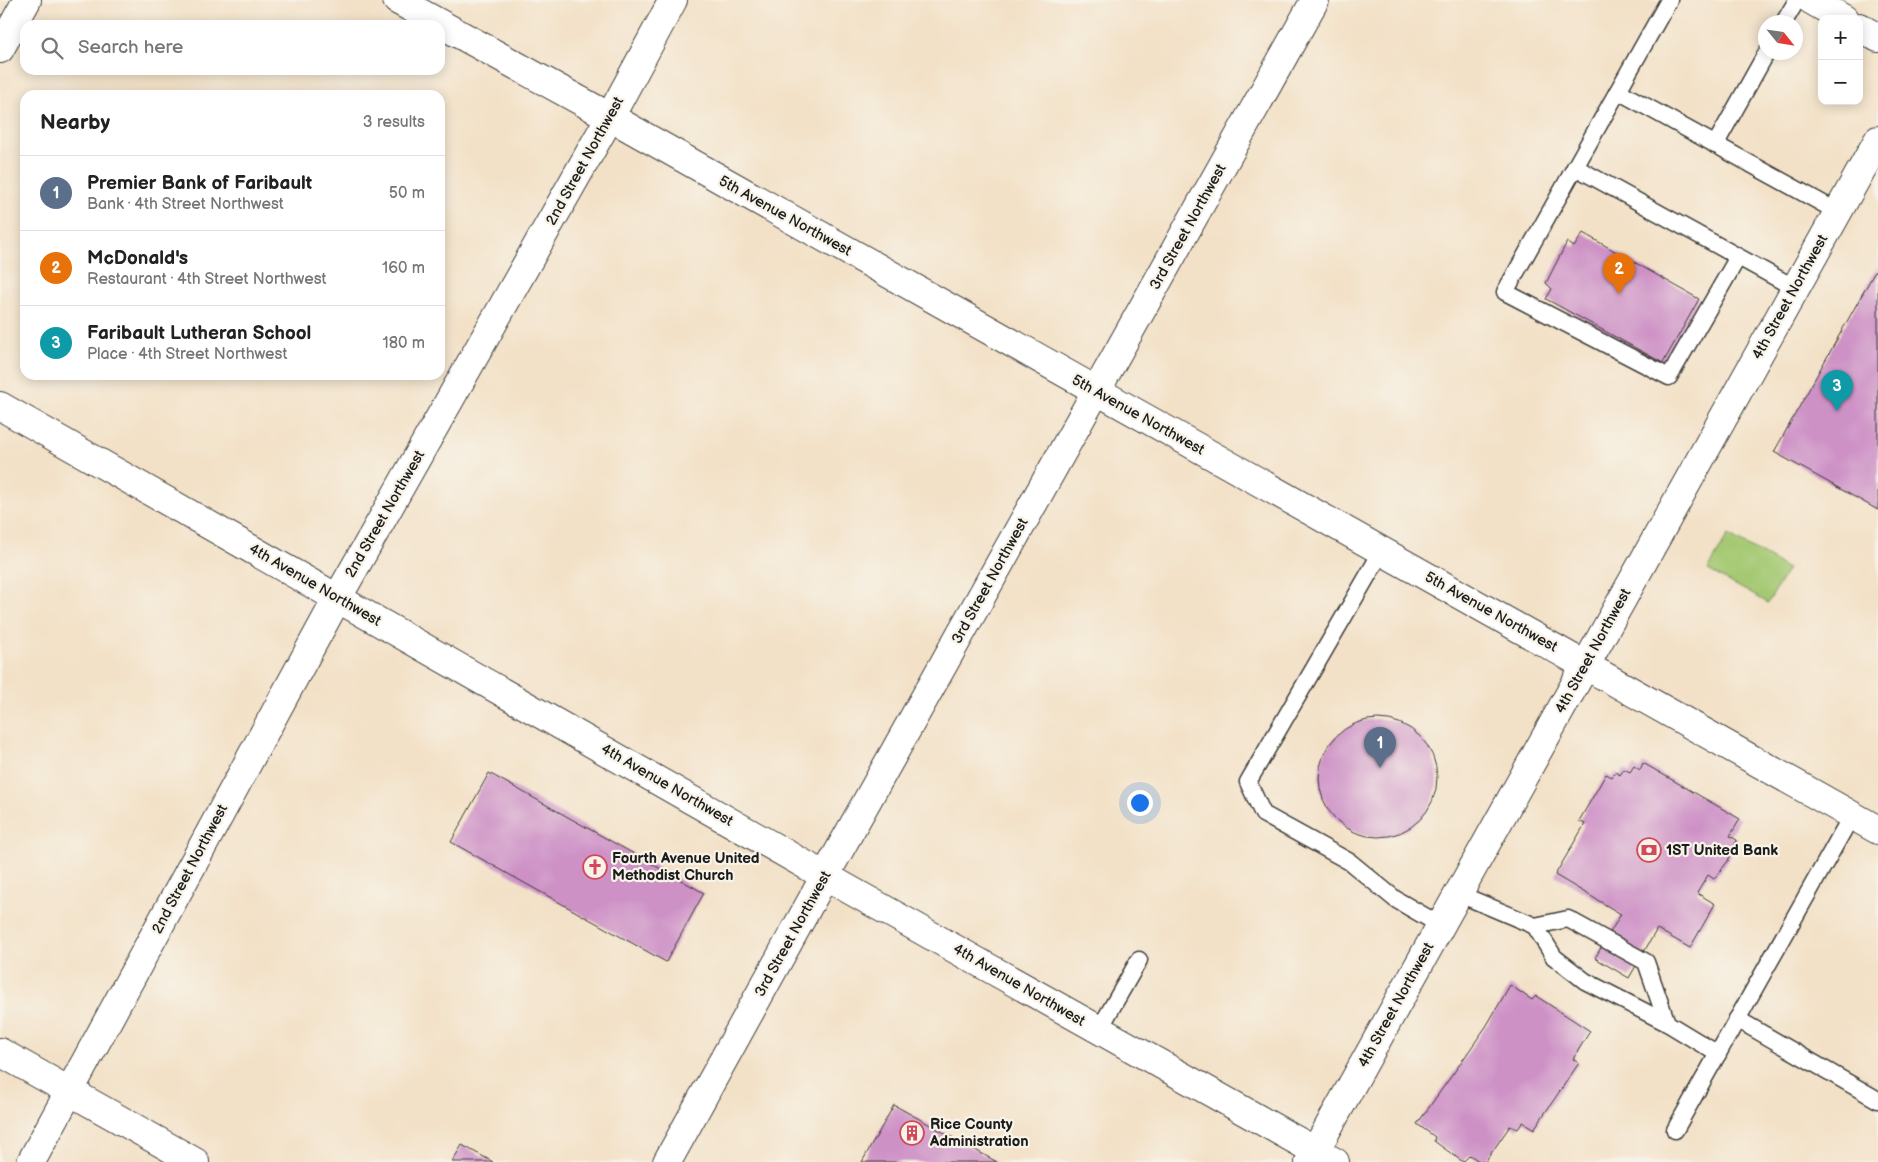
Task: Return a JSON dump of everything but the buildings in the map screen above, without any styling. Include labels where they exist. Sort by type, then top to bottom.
[{"type":"street","points":[[0,49],[28,0]]},
{"type":"street","name":"5th Avenue Northwest","points":[[397,0],[433,20]]},
{"type":"street","name":"2nd Street Northwest","points":[[31,1162],[338,597],[610,117],[673,0]]},
{"type":"street","name":"3rd Street Northwest","points":[[667,1162],[1315,0]]},
{"type":"street","points":[[1811,0],[1837,15]]},
{"type":"street","name":"5th Avenue Northwest","points":[[445,26],[610,117],[1878,830]]},
{"type":"street","points":[[1863,30],[1878,38]]},
{"type":"street","name":"4th Street Northwest","points":[[1319,1158],[1457,893],[1878,140]]},
{"type":"street","name":"4th Avenue Northwest","points":[[0,406],[825,876],[1180,1074],[1319,1158]]},
{"type":"street","points":[[0,1052],[195,1162]]},
{"type":"lane","points":[[1669,0],[1505,292],[1669,377],[1738,256]]},
{"type":"lane","points":[[1788,15],[1797,0]]},
{"type":"lane","points":[[1715,145],[1763,60]]},
{"type":"lane","points":[[1618,92],[1838,212]]},
{"type":"lane","points":[[1575,166],[1795,288]]},
{"type":"lane","points":[[1382,551],[1248,782],[1263,814],[1350,862],[1395,899],[1440,925]]},
{"type":"lane","points":[[1675,1130],[1852,815]]},
{"type":"lane","points":[[1457,893],[1535,926],[1568,919],[1646,962],[1667,1023]]},
{"type":"lane","points":[[1535,926],[1554,957],[1585,981],[1667,1023],[1718,1054]]},
{"type":"lane","points":[[1099,1030],[1139,960]]},
{"type":"lane","points":[[1737,1019],[1878,1100]]},
{"type":"green space","points":[[1728,535],[1788,569],[1768,603],[1708,570]]},
{"type":"place","name":"McDonald's","points":[[1619,294]]},
{"type":"place","name":"Faribault Lutheran School","points":[[1837,411]]},
{"type":"place","name":"Premier Bank of Faribault","points":[[1380,768]]},
{"type":"place","name":"1ST United Bank","points":[[1649,850]]},
{"type":"place","name":"Fourth Avenue United Methodist Church","points":[[595,867]]},
{"type":"place","name":"Rice County Administration","points":[[912,1133]]}]
